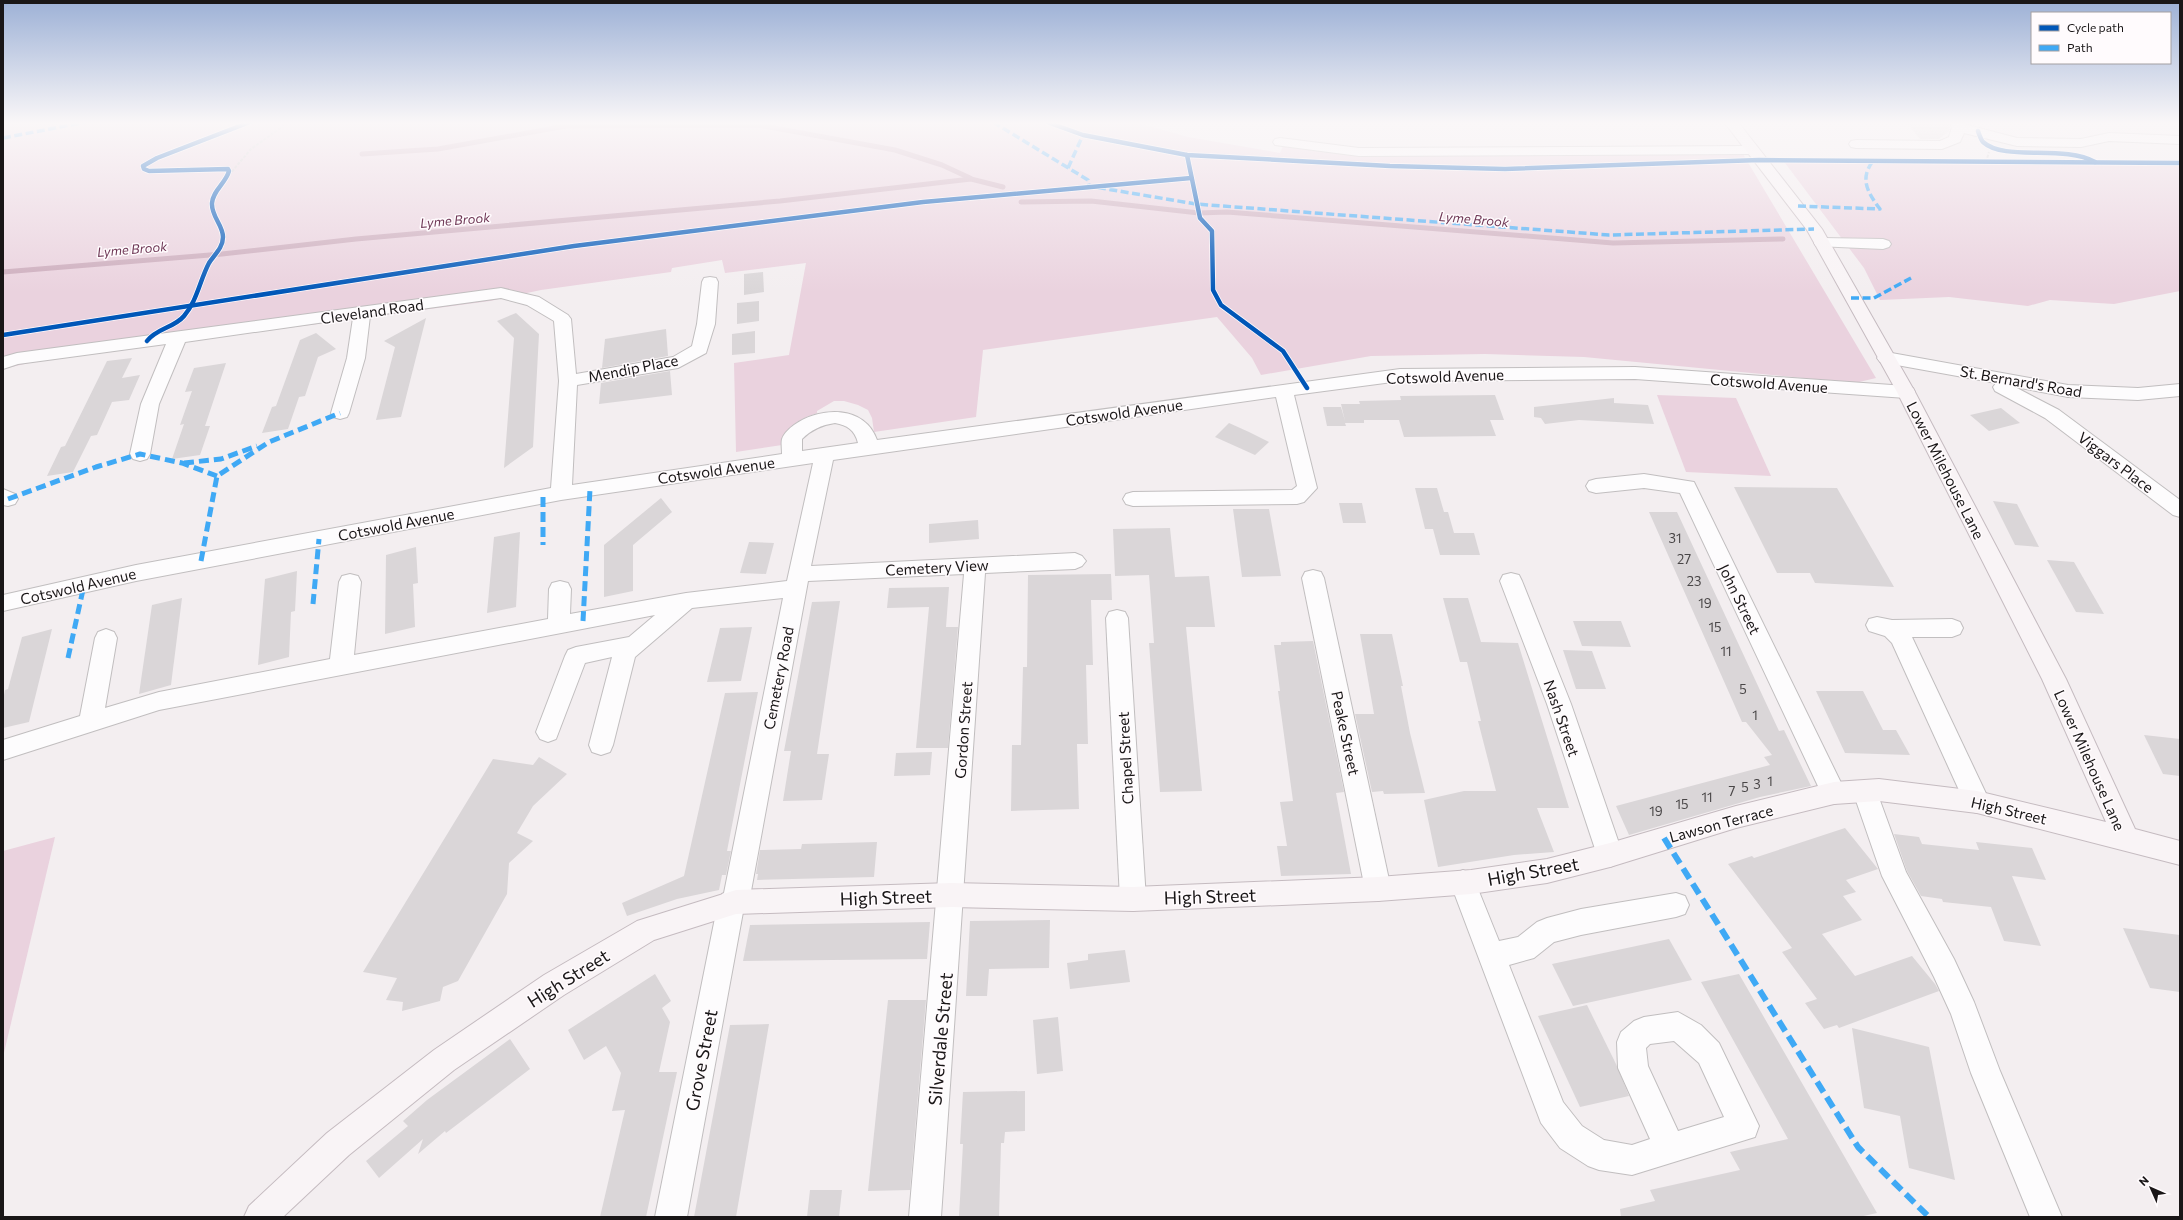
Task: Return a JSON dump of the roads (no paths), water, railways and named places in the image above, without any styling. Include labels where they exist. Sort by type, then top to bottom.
[{"type":"main road","name":"Lower Milehouse Lane","points":[[1775,179],[1798,206],[1822,244],[1906,392],[2054,679],[2126,838]]},
{"type":"main road","name":"High Street","points":[[1834,793],[1879,790],[1977,802],[2126,838],[2180,853]]},
{"type":"main road","name":"Lawson Terrace","points":[[1610,855],[1736,818],[1834,793]]},
{"type":"main road","name":"High Street","points":[[260,1217],[338,1144],[444,1060],[554,984],[647,930],[734,903],[952,895],[1133,899],[1378,889],[1463,882],[1547,871],[1610,855]]},
{"type":"street","points":[[1822,244],[1883,244]]},
{"type":"street","name":"Mendip Place","points":[[568,380],[678,362],[700,349],[706,324],[710,282]]},
{"type":"street","name":"Cleveland Road","points":[[3,363],[17,359],[178,336],[501,293],[533,301],[562,319],[568,380],[561,493]]},
{"type":"street","points":[[340,413],[356,358],[362,312]]},
{"type":"street","points":[[140,454],[150,404],[178,336]]},
{"type":"street","name":"St. Bernard's Road","points":[[1886,358],[2068,391],[2138,394],[2180,390]]},
{"type":"street","name":"Cotswold Avenue","points":[[3,603],[136,573],[561,493],[824,456],[869,448],[1400,375],[1635,373],[1906,392]]},
{"type":"street","name":"Viggars Place","points":[[1971,373],[2016,393],[2052,414],[2180,510]]},
{"type":"street","points":[[1133,499],[1297,497],[1307,488],[1284,391]]},
{"type":"street","points":[[2052,414],[2068,391]]},
{"type":"street","name":"Cotswold Avenue","points":[[792,460],[792,438],[802,427],[820,419],[841,419],[856,424],[865,434],[869,448]]},
{"type":"street","name":"Cemetery Road","points":[[734,903],[797,581],[824,456]]},
{"type":"street","name":"John Street","points":[[1596,486],[1644,481],[1687,487],[1834,793]]},
{"type":"street","name":"Cemetery View","points":[[3,750],[159,701],[797,581],[975,566],[1075,561]]},
{"type":"street","name":"Gordon Street","points":[[952,895],[975,566]]},
{"type":"street","name":"Peake Street","points":[[1313,578],[1378,889]]},
{"type":"street","name":"Nash Street","points":[[1511,581],[1558,704],[1610,855]]},
{"type":"street","points":[[341,666],[350,582]]},
{"type":"street","points":[[559,625],[560,588]]},
{"type":"street","points":[[601,745],[625,653],[686,601]]},
{"type":"street","name":"Chapel Street","points":[[1117,618],[1133,899]]},
{"type":"street","points":[[1952,628],[1884,627],[1901,638],[1977,802]]},
{"type":"street","points":[[91,722],[106,638]]},
{"type":"street","points":[[548,732],[576,656],[636,644]]},
{"type":"street","points":[[1865,792],[1895,876],[1944,968],[1964,1012],[1986,1073],[2046,1217]]},
{"type":"street","points":[[1463,882],[1552,1112],[1571,1137],[1599,1155],[1632,1160],[1670,1148]]},
{"type":"street","name":"Silverdale Street","points":[[925,1217],[952,895]]},
{"type":"street","name":"Grove Street","points":[[671,1217],[734,903]]},
{"type":"street","points":[[1492,955],[1524,949],[1546,931],[1581,922],[1676,906]]},
{"type":"waterway","name":"Lyme Brook","points":[[3,272],[222,254],[356,239],[780,201],[971,179],[1003,187]]},
{"type":"waterway","name":"Lyme Brook","points":[[1021,202],[1091,201],[1199,213],[1227,212],[1613,243],[1783,239]]}]
